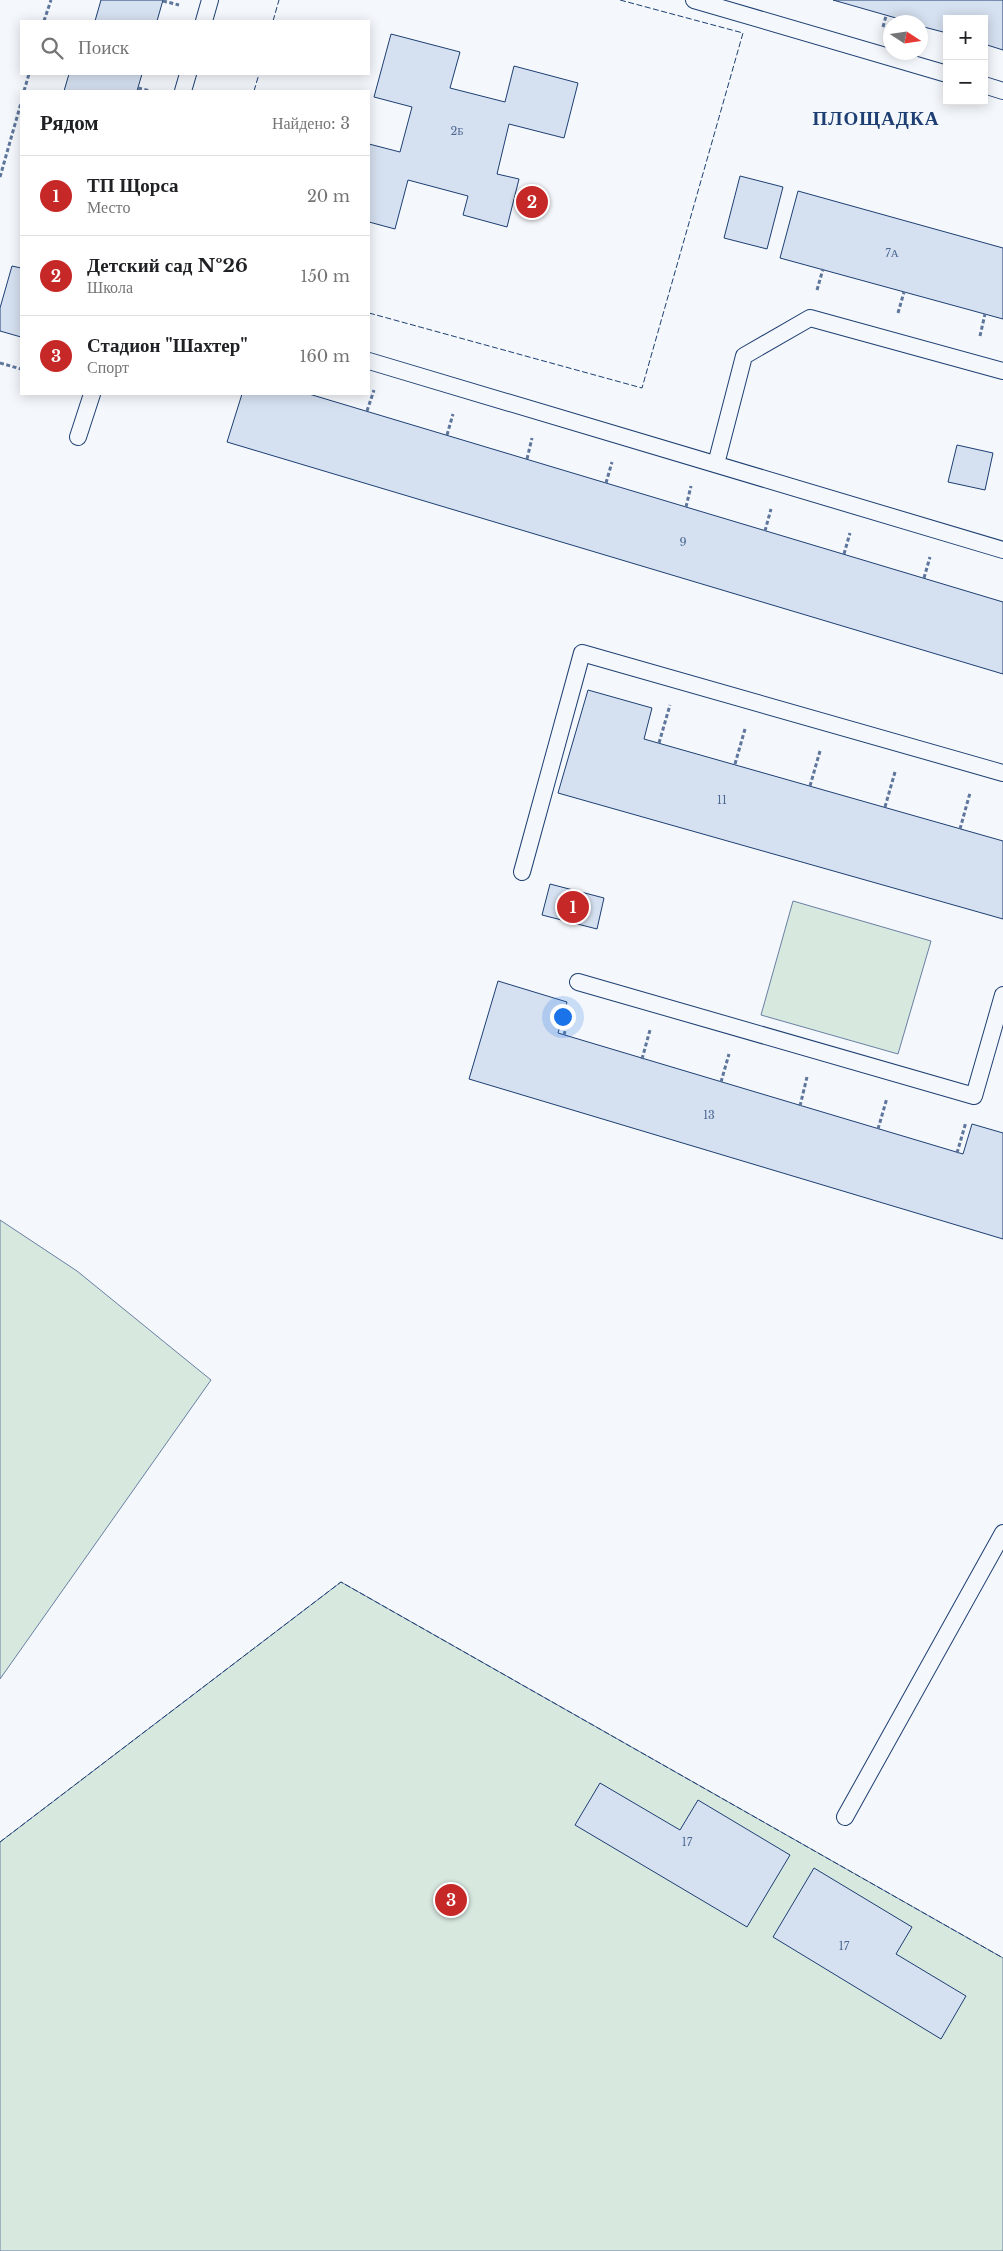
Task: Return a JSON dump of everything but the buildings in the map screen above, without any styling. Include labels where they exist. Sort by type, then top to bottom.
[{"type":"lane","points":[[204,20],[210,0]]},
{"type":"lane","points":[[694,0],[943,73]]},
{"type":"lane","points":[[183,90],[188,75]]},
{"type":"lane","points":[[988,86],[1003,91]]},
{"type":"lane","points":[[716,464],[744,356],[810,318],[1003,371]]},
{"type":"lane","points":[[370,361],[1003,550]]},
{"type":"lane","points":[[78,437],[92,395]]},
{"type":"lane","points":[[522,872],[582,653],[1003,773]]},
{"type":"lane","points":[[578,982],[974,1096],[1003,995]]},
{"type":"lane","points":[[845,1817],[1003,1533]]},
{"type":"path","points":[[44,20],[50,0]]},
{"type":"path","points":[[163,1],[179,5]]},
{"type":"path","points":[[24,90],[30,75]]},
{"type":"path","points":[[138,88],[146,90]]},
{"type":"path","points":[[0,177],[20,106]]},
{"type":"path","points":[[0,363],[20,369]]},
{"type":"path","points":[[659,743],[677,681]]},
{"type":"path","points":[[734,764],[752,702]]},
{"type":"path","points":[[810,786],[828,723]]},
{"type":"path","points":[[885,807],[903,744]]},
{"type":"path","points":[[960,829],[978,766]]},
{"type":"shaded area","points":[[793,901],[931,941],[898,1054],[761,1015]]},
{"type":"shaded area","points":[[0,1220],[77,1271],[211,1380],[0,1679]]},
{"type":"shaded area","points":[[341,1582],[1003,1958],[1003,2251],[0,2251],[0,1842]]},
{"type":"fence","points":[[273,20],[279,0]]},
{"type":"fence","points":[[370,313],[642,388],[743,33],[620,0]]},
{"type":"fence","points":[[254,90],[259,75]]},
{"type":"fence","points":[[0,1842],[341,1582],[1003,1958]]},
{"type":"place","name":"Детский сад №26","points":[[532,202]]},
{"type":"place","name":"ТП Щорса","points":[[573,907]]},
{"type":"place","name":"Стадион \"Шахтер\"","points":[[451,1900]]},
{"type":"district","name":"ПЛОЩАДКА","points":[[876,118]]}]
